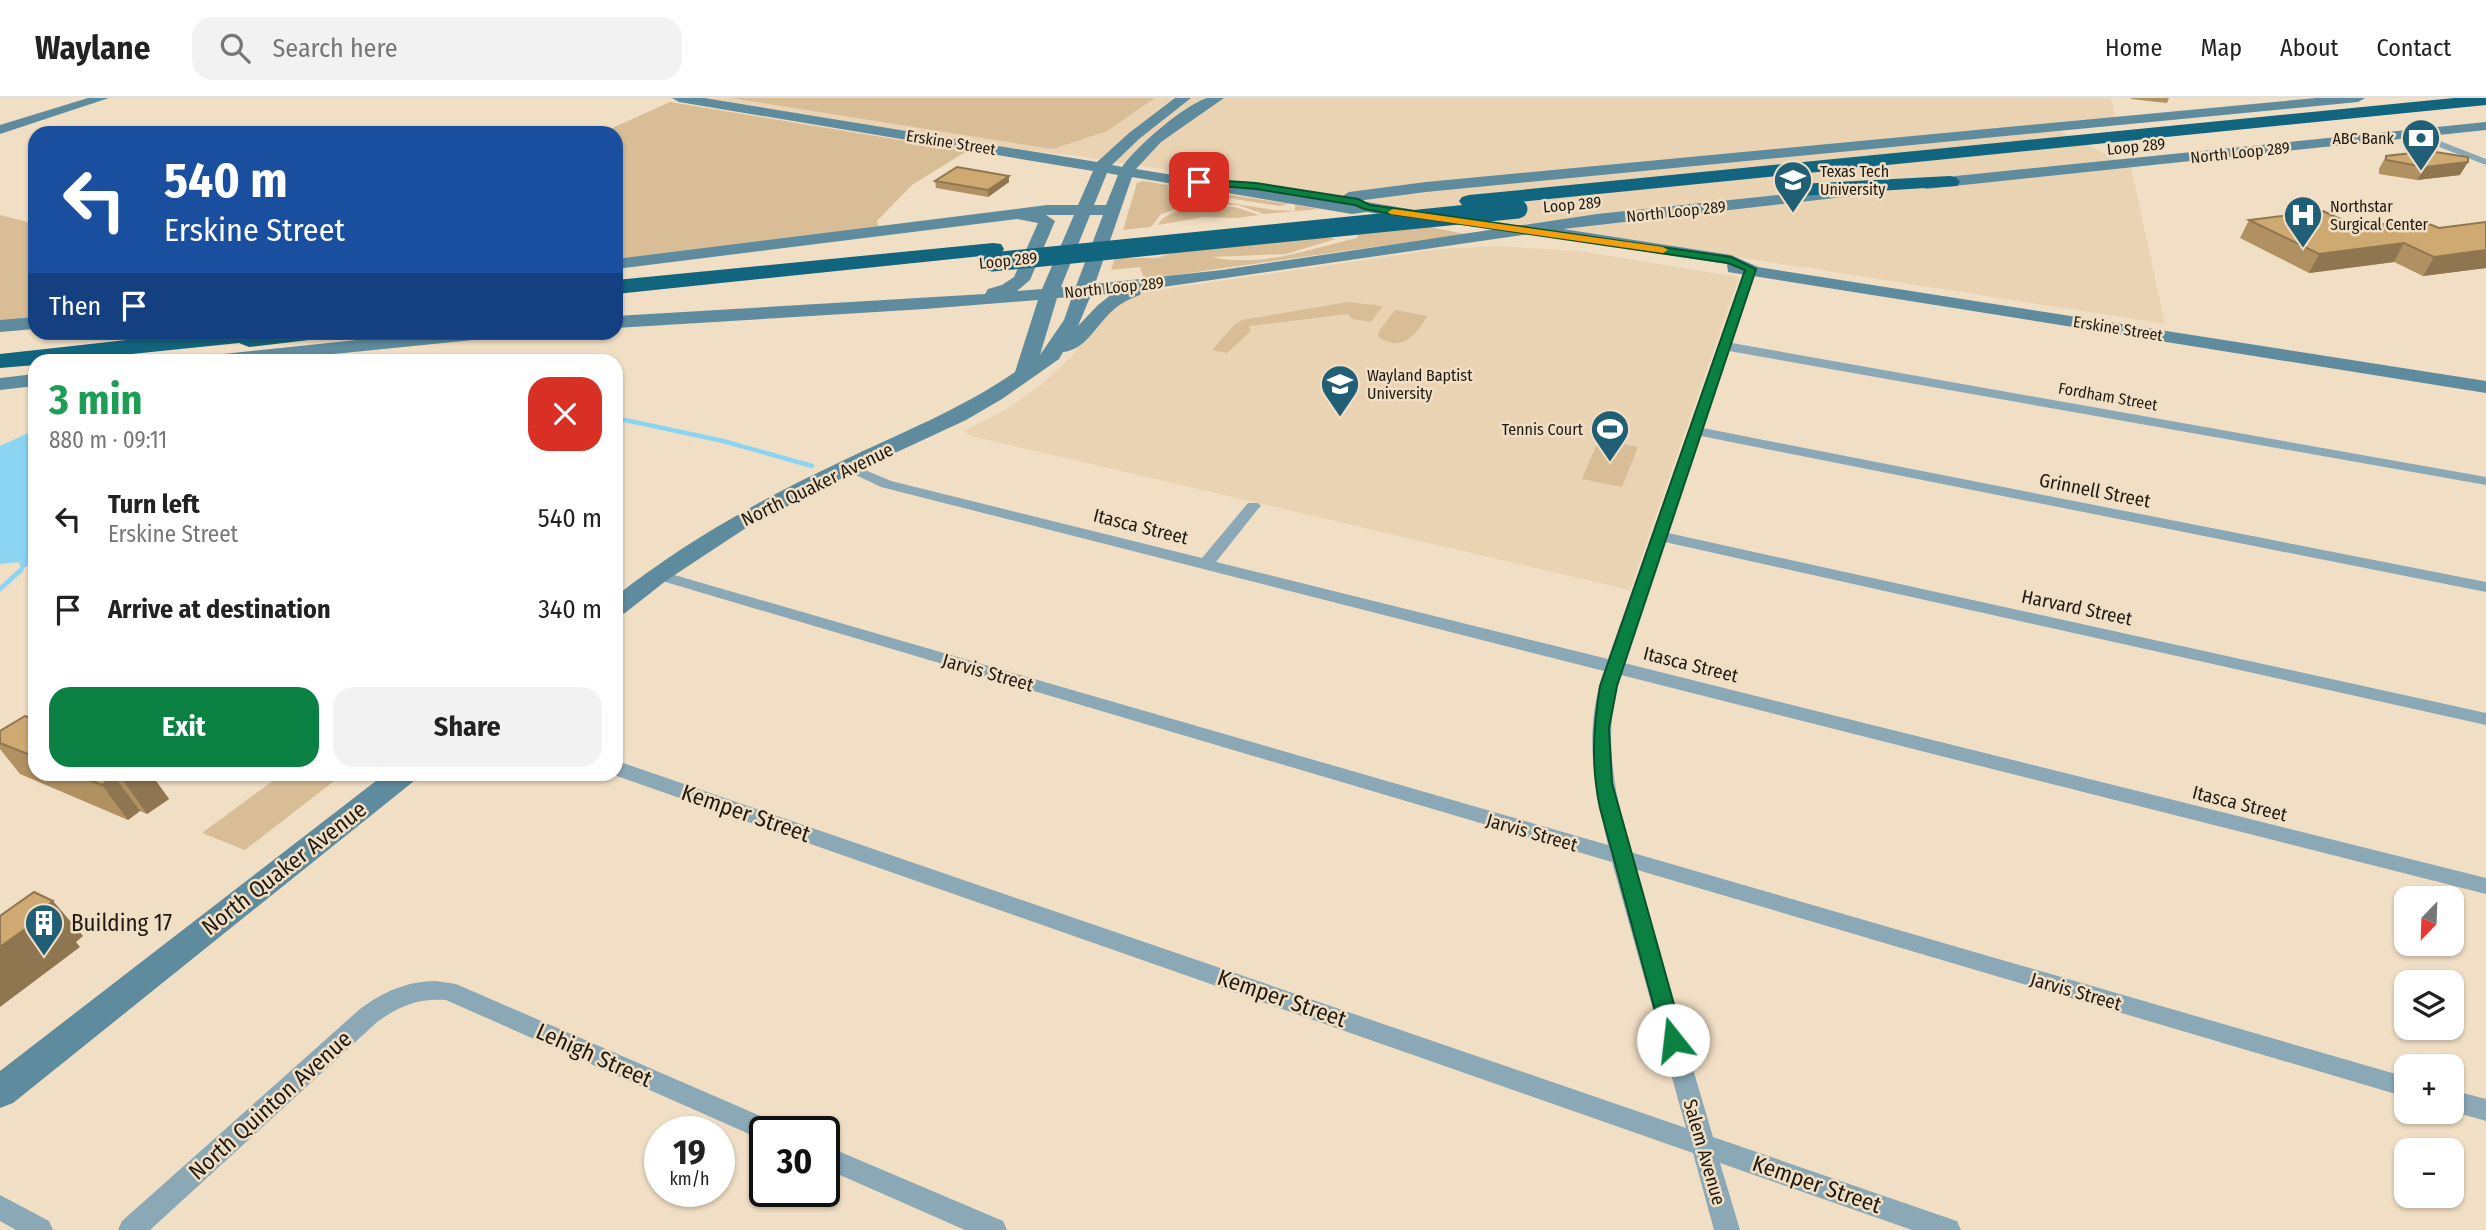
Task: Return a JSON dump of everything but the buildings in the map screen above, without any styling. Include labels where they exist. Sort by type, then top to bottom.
[{"type":"highway","points":[[1992,149],[2011,143],[2162,128],[2364,98]]},
{"type":"highway","name":"Loop 289","points":[[623,298],[993,255],[1470,192],[1992,149],[2486,100]]},
{"type":"highway","name":"Loop 289","points":[[623,286],[1639,198],[2486,110]]},
{"type":"highway","points":[[1639,198],[1951,182]]},
{"type":"highway","points":[[623,275],[993,255]]},
{"type":"highway","points":[[0,347],[69,340]]},
{"type":"highway","points":[[65,354],[196,340]]},
{"type":"highway","points":[[144,354],[254,340]]},
{"type":"highway","points":[[0,361],[28,358]]},
{"type":"highway","points":[[0,374],[28,370]]},
{"type":"main road","points":[[0,130],[102,98]]},
{"type":"main road","name":"Erskine Street","points":[[679,98],[1355,205],[1726,268],[1751,269],[2486,387]]},
{"type":"main road","points":[[1025,372],[1049,294],[1102,166],[1134,136],[1184,98]]},
{"type":"main road","points":[[1127,170],[1140,153],[1157,139],[1217,98]]},
{"type":"main road","points":[[1355,205],[1354,196],[1378,192],[1470,192],[2358,98]]},
{"type":"main road","name":"North Loop 289","points":[[1530,229],[1597,219],[2486,127]]},
{"type":"main road","name":"North Quaker Avenue","points":[[623,603],[741,521],[846,467],[959,416],[995,395],[1052,355],[1067,334],[1127,170]]},
{"type":"main road","points":[[1470,192],[1435,191],[1427,198],[1442,205],[1543,221],[1575,222]]},
{"type":"main road","points":[[623,263],[1065,208],[1112,210]]},
{"type":"main road","points":[[958,302],[1009,289],[1021,280],[1047,221],[1033,215],[1016,214]]},
{"type":"main road","points":[[1597,219],[1585,226],[1585,230],[1612,242]]},
{"type":"main road","name":"Erskine Street","points":[[1499,230],[1530,229],[1731,260],[1751,269]]},
{"type":"main road","name":"North Loop 289","points":[[623,322],[958,302],[1082,291],[1222,275],[1404,249],[1499,230]]},
{"type":"main road","points":[[1404,249],[1534,245],[1661,257]]},
{"type":"main road","points":[[1052,355],[1079,340],[1104,306],[1119,296],[1194,283],[1222,275]]},
{"type":"main road","points":[[958,302],[1014,308],[1029,319],[1036,332]]},
{"type":"main road","points":[[0,326],[28,324]]},
{"type":"main road","points":[[281,354],[417,340]]},
{"type":"main road","points":[[0,384],[28,381]]},
{"type":"main road","name":"North Quaker Avenue","points":[[0,1093],[395,781]]},
{"type":"street","points":[[2414,134],[2486,162]]},
{"type":"street","name":"Salem Avenue","points":[[1727,1230],[1621,858],[1604,783],[1601,728],[1608,686],[1751,269]]},
{"type":"street","name":"Fordham Street","points":[[1724,346],[2486,481]]},
{"type":"street","name":"Grinnell Street","points":[[1696,431],[2486,586]]},
{"type":"street","name":"Itasca Street","points":[[846,467],[886,484],[2486,886]]},
{"type":"street","points":[[1206,564],[1253,506]]},
{"type":"street","name":"Harvard Street","points":[[1660,536],[2486,719]]},
{"type":"street","name":"Jarvis Street","points":[[658,576],[2394,1083]]},
{"type":"street","name":"Kemper Street","points":[[623,770],[1948,1230]]},
{"type":"street","name":"Lehigh Street","points":[[416,990],[448,991],[749,1123]]},
{"type":"street","name":"North Quinton Avenue","points":[[131,1230],[368,1016],[389,1000],[416,990]]},
{"type":"street","points":[[2464,1105],[2486,1111]]},
{"type":"street","points":[[840,1164],[962,1224],[994,1230]]},
{"type":"street","points":[[0,1208],[40,1230]]},
{"type":"shaded area","name":"Texas Tech University","points":[[691,98],[2111,98],[2116,118],[2048,125],[2131,167],[2165,324],[1605,236],[1522,226],[1079,156],[992,146]]},
{"type":"shaded area","points":[[731,98],[1155,98],[1107,131],[1053,149]]},
{"type":"shaded area","points":[[670,102],[967,151],[912,185],[877,221],[879,228],[623,261],[623,126],[617,126]]},
{"type":"shaded area","points":[[1143,181],[1289,204],[1279,206],[1191,192],[1181,187],[1167,187],[1174,194],[1273,210],[1295,211],[1295,205],[1320,209],[1264,214],[1238,205],[1191,205],[1161,214],[1151,227],[1123,230],[1137,183]]},
{"type":"shaded area","points":[[1204,206],[1235,207],[1259,215],[1236,218],[1203,217],[1158,225],[1172,213]]},
{"type":"shaded area","points":[[0,215],[28,222],[28,319],[0,322]]},
{"type":"shaded area","points":[[1420,225],[1465,234],[1140,280],[1143,276],[1140,267],[1111,270],[1115,258],[1157,258],[1175,252],[1322,236],[1336,239],[1286,254],[1211,257],[1230,260],[1267,259],[1357,238],[1358,233]]},
{"type":"shaded area","name":"Wayland Baptist University","points":[[1496,246],[1579,251],[1739,277],[1630,590],[971,436],[963,431],[1007,409],[1042,384],[1071,357],[1106,311],[1138,293],[1441,249]]},
{"type":"shaded area","points":[[1348,302],[1383,306],[1371,322],[1352,319],[1348,314],[1249,326],[1251,331],[1227,353],[1212,350],[1234,325],[1242,320]]},
{"type":"shaded area","points":[[1395,310],[1427,316],[1418,330],[1401,343],[1386,341],[1378,336]]},
{"type":"shaded area","name":"Tennis Court","points":[[1599,439],[1638,447],[1622,487],[1582,479]]},
{"type":"shaded area","points":[[273,781],[334,781],[245,850],[202,833]]},
{"type":"water","points":[[28,433],[28,566],[21,570],[19,562],[0,564],[0,446]]},
{"type":"waterway","points":[[623,420],[723,441],[812,466]]},
{"type":"waterway","points":[[0,589],[21,570]]},
{"type":"slow traffic","points":[[1393,212],[1663,250]]},
{"type":"place","name":"ABC Bank","points":[[2421,172]]},
{"type":"place","name":"Texas Tech University","points":[[1793,214]]},
{"type":"place","name":"Northstar Surgical Center","points":[[2303,249]]},
{"type":"place","name":"Wayland Baptist University","points":[[1340,418]]},
{"type":"place","name":"Tennis Court","points":[[1610,463]]},
{"type":"place","name":"Building 17","points":[[44,957]]},
{"type":"route","points":[[1199,182],[1256,186],[1492,227],[1513,227],[1731,260],[1751,269],[1608,686],[1601,728],[1604,783],[1609,808],[1673,1040]]}]
